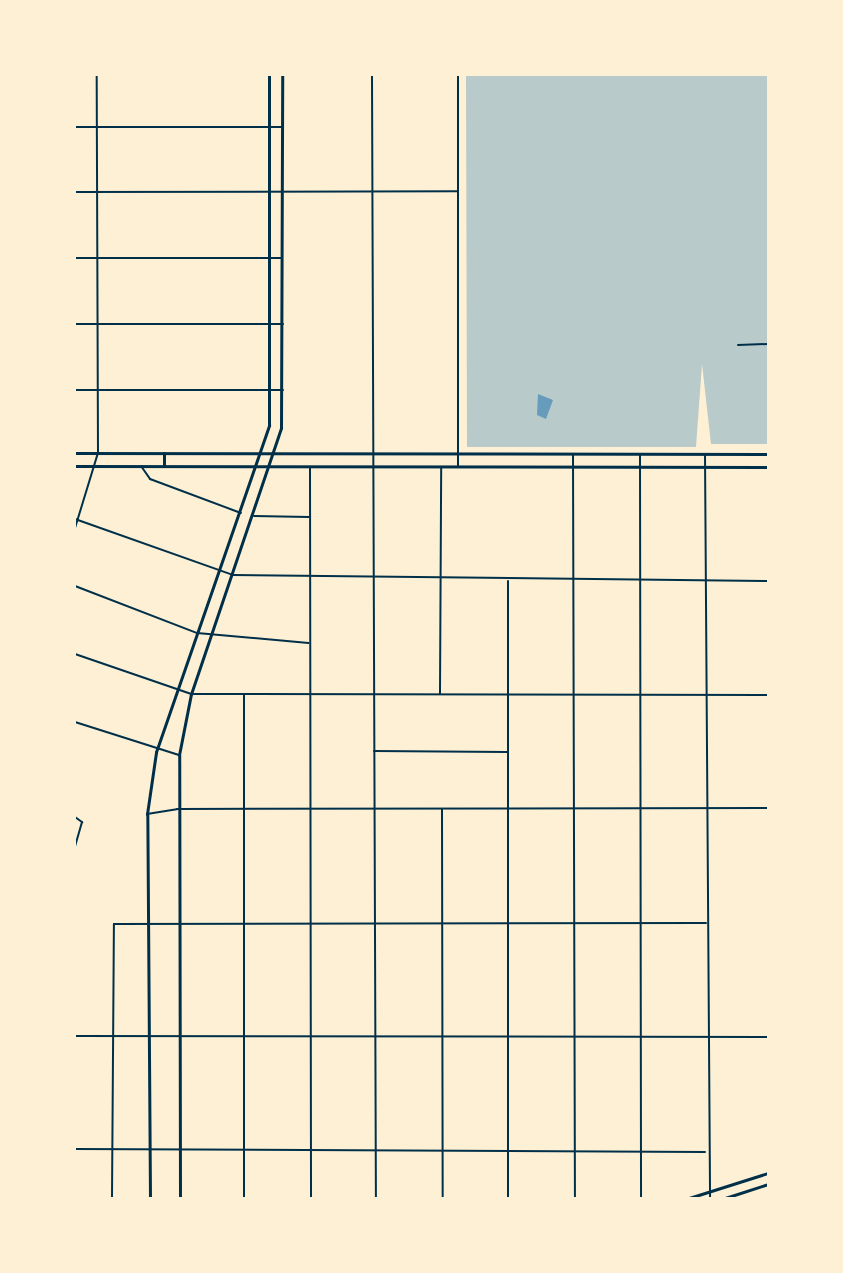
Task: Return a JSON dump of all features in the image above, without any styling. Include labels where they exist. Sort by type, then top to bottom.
[{"type":"main road","points":[[150,1198],[147,814],[156,752],[262,453],[270,390],[269,75]]},
{"type":"main road","points":[[180,1198],[177,809],[179,755],[191,694],[276,453],[283,390],[282,75]]},
{"type":"main road","points":[[75,453],[768,454]]},
{"type":"main road","points":[[164,453],[164,466]]},
{"type":"main road","points":[[75,466],[768,467]]},
{"type":"main road","points":[[689,1198],[768,1173]]},
{"type":"main road","points":[[725,1198],[768,1184]]},
{"type":"street","points":[[75,528],[76,519],[97,466],[98,453],[100,324],[97,75]]},
{"type":"street","points":[[372,75],[376,1198]]},
{"type":"street","points":[[458,75],[458,467]]},
{"type":"street","points":[[75,127],[283,127]]},
{"type":"street","points":[[75,192],[459,191]]},
{"type":"street","points":[[75,258],[283,258]]},
{"type":"street","points":[[75,324],[283,324]]},
{"type":"street","points":[[738,345],[768,345]]},
{"type":"street","points":[[75,390],[283,390]]},
{"type":"street","points":[[640,453],[641,1198]]},
{"type":"street","points":[[573,454],[575,1198]]},
{"type":"street","points":[[705,454],[705,1037],[707,1192],[710,1198]]},
{"type":"street","points":[[141,466],[150,479],[241,513]]},
{"type":"street","points":[[310,466],[311,1198]]},
{"type":"street","points":[[440,694],[441,467]]},
{"type":"street","points":[[254,516],[309,517]]},
{"type":"street","points":[[76,519],[219,573],[233,575],[374,581],[768,581]]},
{"type":"street","points":[[508,581],[508,1198]]},
{"type":"street","points":[[75,586],[197,633],[310,643]]},
{"type":"street","points":[[75,654],[176,691],[191,694],[768,695]]},
{"type":"street","points":[[244,694],[244,1198]]},
{"type":"street","points":[[75,722],[156,752],[179,755]]},
{"type":"street","points":[[374,751],[507,752]]},
{"type":"street","points":[[147,814],[177,809],[768,808]]},
{"type":"street","points":[[442,809],[443,1198]]},
{"type":"street","points":[[75,817],[82,822],[75,846]]},
{"type":"street","points":[[112,1198],[111,1037],[114,924],[706,923]]},
{"type":"street","points":[[75,1036],[768,1037]]},
{"type":"street","points":[[75,1149],[706,1152]]},
{"type":"shaded area","points":[[466,75],[768,75],[768,444],[711,444],[702,364],[696,447],[467,447]]},
{"type":"water","points":[[538,394],[553,400],[546,419],[537,415]]}]
